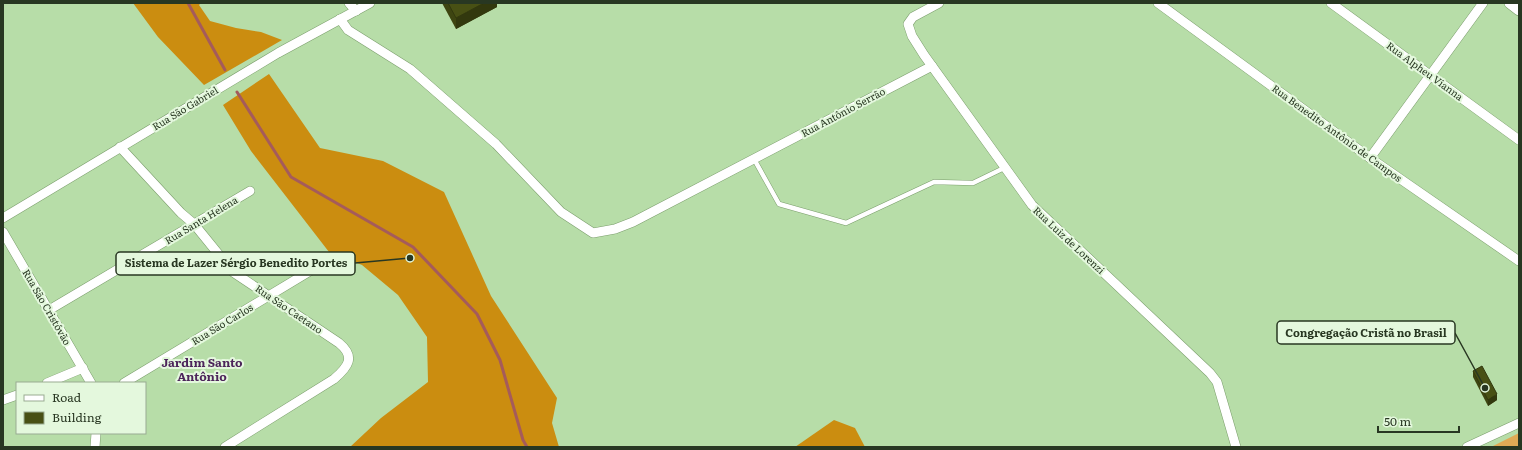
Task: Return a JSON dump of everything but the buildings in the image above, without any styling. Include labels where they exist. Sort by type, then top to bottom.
[{"type":"street","points":[[349,3],[356,11]]},
{"type":"street","name":"Rua São Gabriel","points":[[3,218],[278,53],[370,3]]},
{"type":"street","name":"Rua Luiz de Lorenzi","points":[[939,3],[912,17],[909,21],[909,29],[912,36],[932,66],[1032,206],[1210,373],[1217,382],[1236,447]]},
{"type":"street","name":"Rua Benedito Antônio de Campos","points":[[1158,3],[1370,158],[1519,261]]},
{"type":"street","name":"Rua Alpheu Vianna","points":[[1331,3],[1519,140]]},
{"type":"street","points":[[1370,158],[1483,3]]},
{"type":"street","points":[[1510,3],[1519,10]]},
{"type":"street","name":"Rua Antônio Serrão","points":[[340,19],[348,30],[415,74],[496,144],[561,212],[593,233],[615,229],[633,222],[932,66]]},
{"type":"street","name":"Rua São Caetano","points":[[120,147],[181,213],[194,224],[233,272],[340,343],[348,351],[349,362],[345,369],[329,383],[225,447]]},
{"type":"street","name":"Rua Santa Helena","points":[[49,310],[250,191]]},
{"type":"street","name":"Rua São Cristóvão","points":[[3,232],[90,382]]},
{"type":"street","name":"Rua São Carlos","points":[[126,382],[320,265]]},
{"type":"street","points":[[49,382],[83,368]]},
{"type":"street","points":[[3,400],[16,395]]},
{"type":"street","points":[[1467,447],[1519,423]]},
{"type":"street","points":[[95,447],[96,434]]},
{"type":"lane","points":[[754,159],[779,204],[846,223],[934,182],[973,183],[1004,168]]},
{"type":"shaded area","points":[[133,3],[201,3],[199,5],[210,21],[236,28],[261,32],[282,40],[204,85],[158,37]]},
{"type":"shaded area","points":[[269,74],[320,148],[383,161],[444,192],[491,296],[557,398],[552,423],[559,447],[350,447],[381,418],[428,382],[427,337],[398,295],[362,265],[329,252],[251,151],[223,105]]},
{"type":"shaded area","points":[[834,420],[855,428],[865,447],[795,447]]},
{"type":"shaded area","points":[[1519,433],[1519,447],[1491,447]]},
{"type":"waterway","points":[[188,3],[225,70]]},
{"type":"waterway","points":[[237,92],[291,177],[413,247],[477,314],[500,360],[523,440],[527,447]]},
{"type":"place","name":"Sistema de Lazer Sérgio Benedito Portes","points":[[410,258]]},
{"type":"place","name":"Congregação Cristã no Brasil","points":[[1485,388]]},
{"type":"district","name":"Jardim Santo Antônio","points":[[202,370]]}]
